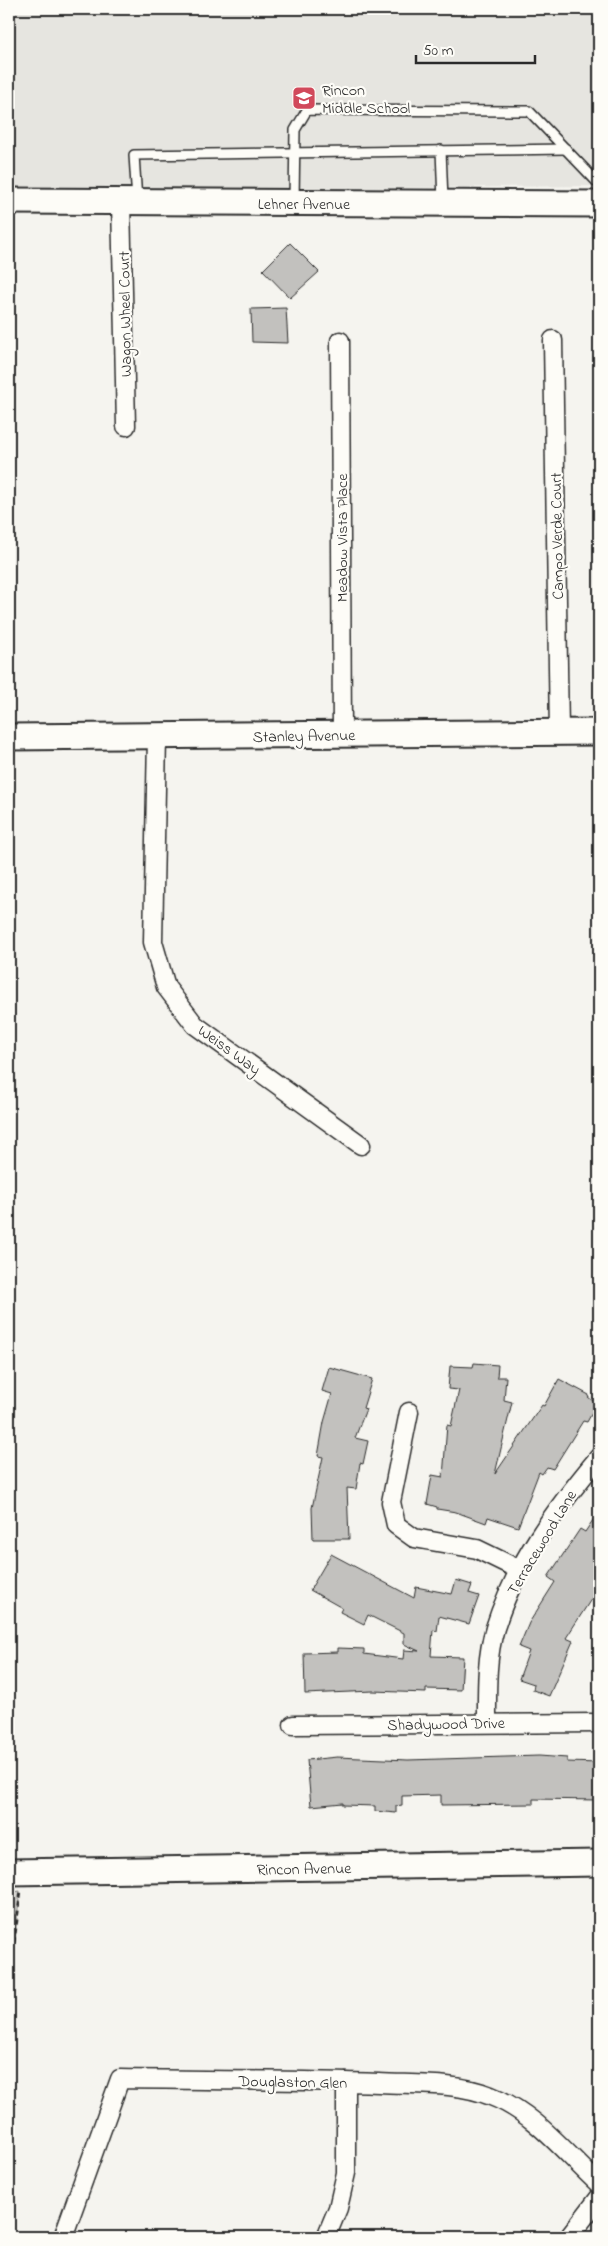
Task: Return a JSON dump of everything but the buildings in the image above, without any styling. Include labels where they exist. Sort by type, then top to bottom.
[{"type":"street","name":"Lehner Avenue","points":[[9,201],[599,204]]},
{"type":"street","name":"Wagon Wheel Court","points":[[126,426],[129,202]]},
{"type":"street","name":"Campo Verde Court","points":[[553,340],[559,732]]},
{"type":"street","name":"Meadow Vista Place","points":[[340,341],[342,735]]},
{"type":"street","name":"Stanley Avenue","points":[[9,737],[599,732]]},
{"type":"street","name":"Weiss Way","points":[[157,737],[153,942],[166,987],[195,1025],[360,1145]]},
{"type":"street","points":[[408,1412],[391,1502],[396,1525],[414,1538],[477,1550],[520,1570]]},
{"type":"street","name":"Terracewood Lane","points":[[487,1722],[487,1680],[495,1629],[512,1582],[566,1496],[599,1457]]},
{"type":"street","name":"Shadywood Drive","points":[[294,1725],[487,1722],[599,1723]]},
{"type":"street","name":"Rincon Avenue","points":[[16,1872],[599,1863]]},
{"type":"street","name":"Douglaston Glen","points":[[64,2237],[120,2079],[346,2082],[456,2086],[492,2096],[517,2110],[542,2130],[599,2184]]},
{"type":"street","points":[[326,2237],[338,2208],[346,2173],[346,2082]]},
{"type":"street","points":[[569,2237],[599,2198]]},
{"type":"lane","points":[[294,202],[295,130],[307,110],[529,111],[599,184]]},
{"type":"lane","points":[[129,202],[134,155],[566,149]]},
{"type":"lane","points":[[442,150],[443,203]]},
{"type":"path","points":[[9,1978],[16,1872]]},
{"type":"shaded area","name":"Rincon Middle School","points":[[9,9],[599,9],[599,186],[9,191]]},
{"type":"shaded area","points":[[20,1891],[11,1970],[9,1978],[9,1893]]},
{"type":"place","name":"Rincon Middle School","points":[[304,98]]}]
